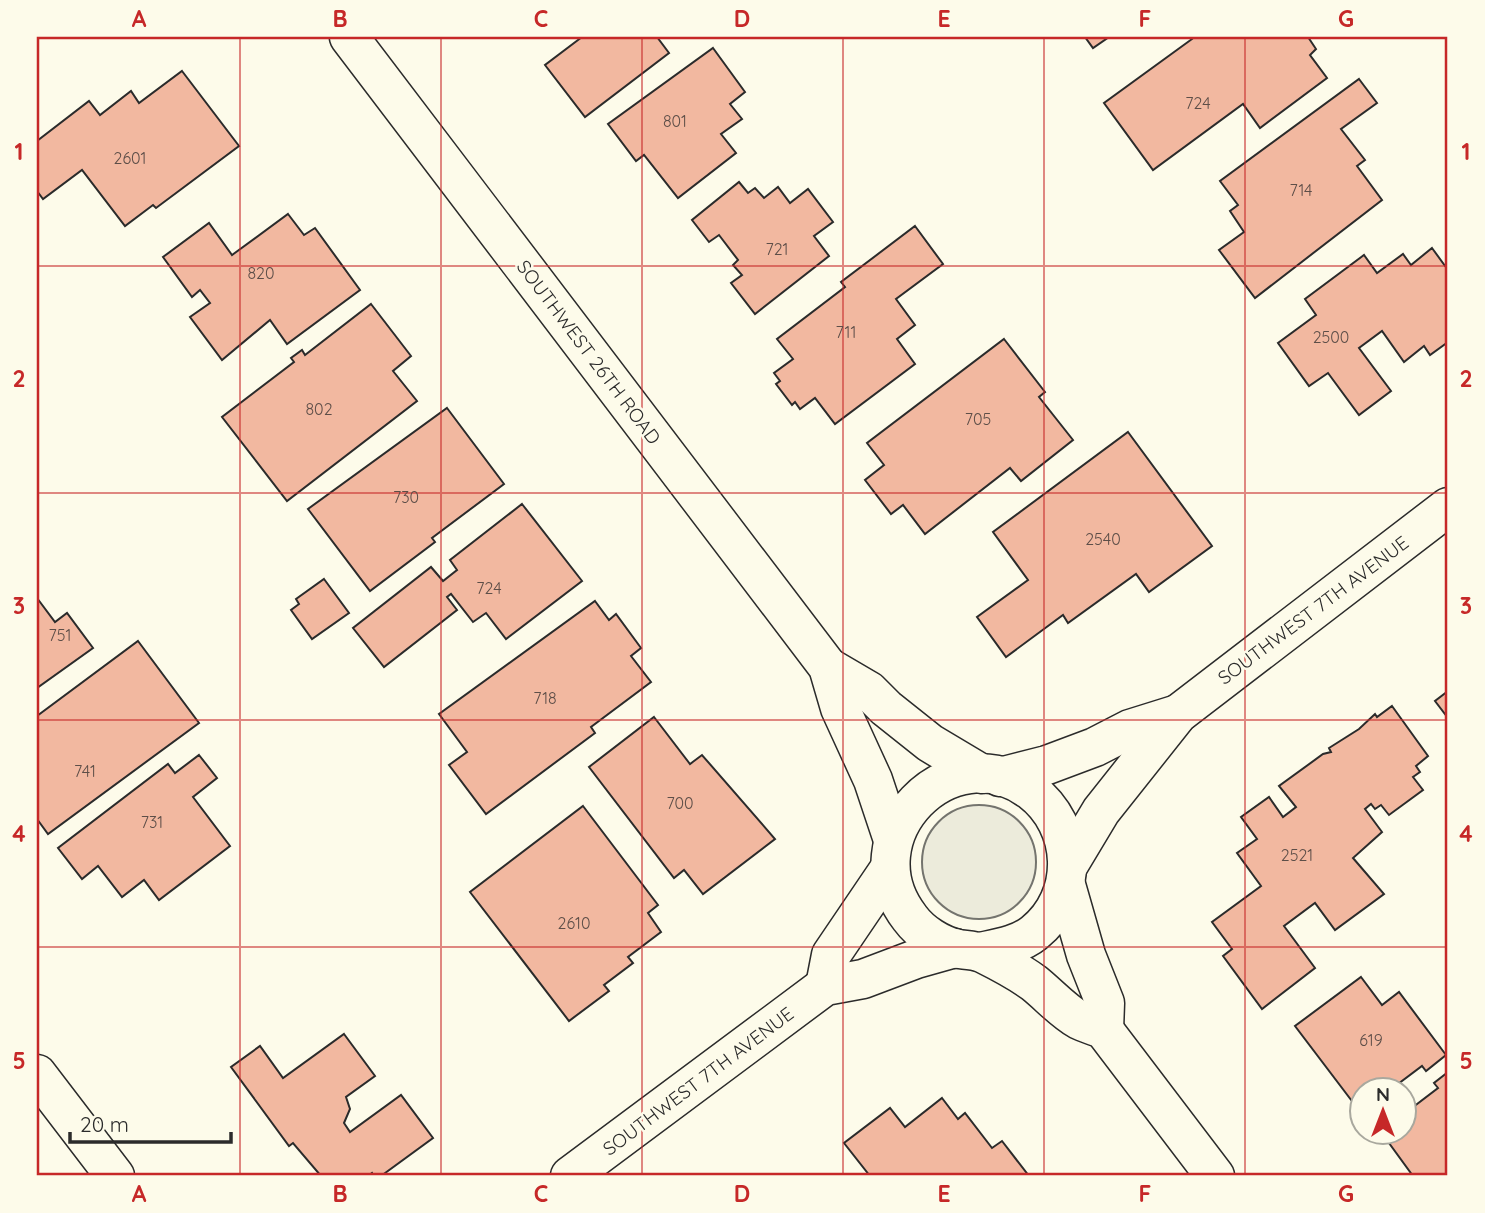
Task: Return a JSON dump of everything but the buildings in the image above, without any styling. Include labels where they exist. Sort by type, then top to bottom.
[{"type":"street","name":"SOUTHWEST 26TH ROAD","points":[[349,37],[828,667],[839,708],[873,780],[891,854]]},
{"type":"street","name":"SOUTHWEST 7TH AVENUE","points":[[1067,876],[1101,811],[1178,713],[1448,507]]},
{"type":"street","name":"SOUTHWEST 26TH ROAD","points":[[828,667],[869,691],[930,743],[991,776]]},
{"type":"street","name":"SOUTHWEST 7TH AVENUE","points":[[991,776],[1070,757],[1130,729],[1178,713]]},
{"type":"street","points":[[825,986],[831,955],[891,854],[902,819],[916,800],[936,786],[958,777],[991,776],[1017,782],[1031,791],[1055,816],[1068,849],[1067,876],[1086,955],[1105,1003],[1104,1030]]},
{"type":"street","points":[[891,854],[896,895],[910,919],[930,938],[968,950],[1031,981],[1079,1020],[1104,1030],[1215,1176]]},
{"type":"street","points":[[968,950],[1009,947],[1034,933],[1054,911],[1067,876]]},
{"type":"street","name":"SOUTHWEST 7TH AVENUE","points":[[570,1176],[825,986],[863,979],[916,959],[968,950]]},
{"type":"street","points":[[37,1074],[115,1176]]},
{"type":"shaded area","points":[[979,805],[1001,809],[1020,821],[1032,840],[1036,862],[1032,884],[1020,903],[1001,915],[979,919],[957,915],[938,903],[926,884],[922,862],[926,840],[938,821],[957,809]]}]
